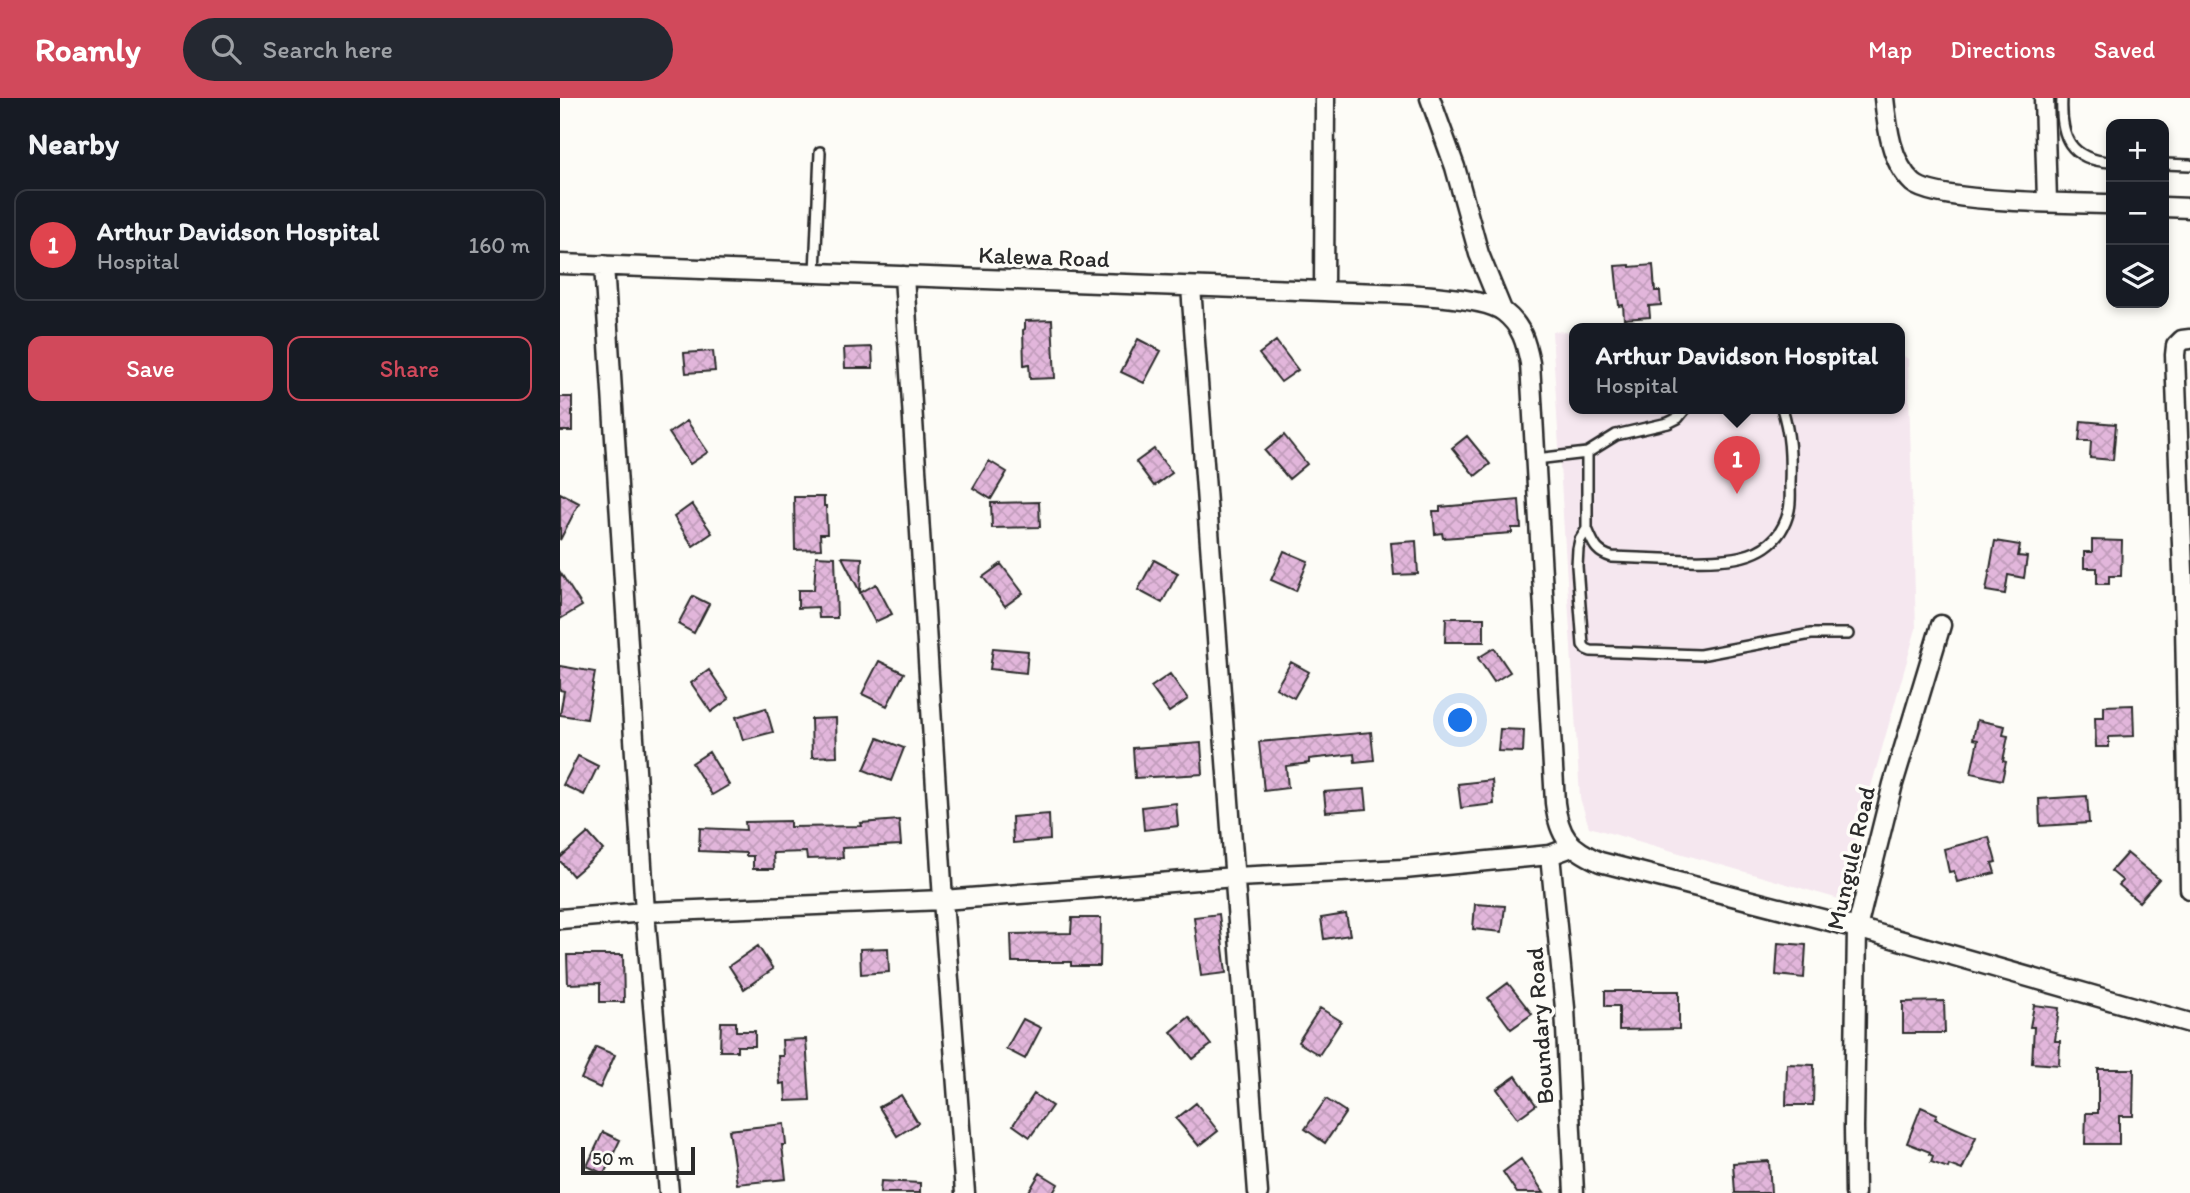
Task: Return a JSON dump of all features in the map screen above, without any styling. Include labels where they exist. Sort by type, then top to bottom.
[{"type":"street","points":[[1324,291],[1325,98]]},
{"type":"street","points":[[1430,98],[1455,167],[1479,254],[1502,310],[1518,326],[1526,343],[1530,363],[1555,803],[1561,834],[1572,847],[1600,862],[1857,928],[2190,1023]]},
{"type":"street","points":[[1884,98],[1887,125],[1898,162],[1914,185],[1942,195],[2106,204]]},
{"type":"street","points":[[2044,98],[2047,201]]},
{"type":"street","points":[[2169,207],[2190,208]]},
{"type":"street","name":"Kalewa Road","points":[[560,264],[1324,291],[1447,298],[1502,310]]},
{"type":"street","points":[[604,265],[645,912],[669,1193]]},
{"type":"street","points":[[905,276],[943,900],[965,1193]]},
{"type":"street","points":[[1191,287],[1258,1193]]},
{"type":"street","points":[[2190,340],[2182,340],[2176,346],[2175,355],[2190,889]]},
{"type":"street","name":"Mungule Road","points":[[1855,1193],[1857,928],[1893,784],[1941,625]]},
{"type":"street","points":[[560,919],[645,912],[943,900],[1235,877],[1404,869],[1550,855],[1572,847]]},
{"type":"street","name":"Boundary Road","points":[[1550,855],[1565,1007],[1574,1193]]},
{"type":"lane","points":[[2062,98],[2061,114],[2068,143],[2077,153],[2095,161],[2106,162]]},
{"type":"lane","points":[[815,273],[820,152]]},
{"type":"lane","points":[[2169,164],[2190,165]]},
{"type":"lane","points":[[1536,459],[1587,453],[1616,435],[1668,423],[1681,414]]},
{"type":"lane","points":[[1587,453],[1587,529],[1602,554],[1612,557],[1709,561],[1733,559],[1763,548],[1774,538],[1789,509],[1791,451],[1784,414]]},
{"type":"lane","points":[[1587,529],[1580,540],[1577,566],[1583,645],[1586,649],[1700,654],[1811,634],[1848,634]]},
{"type":"shaded area","points":[[1552,331],[1569,332],[1569,414],[1905,414],[1905,357],[1908,359],[1916,629],[1839,899],[1589,827],[1580,798]]},
{"type":"building","points":[[1653,265],[1655,291],[1660,291],[1661,305],[1649,306],[1650,317],[1624,319],[1623,305],[1619,306],[1615,266]]},
{"type":"building","points":[[1052,320],[1055,378],[1030,379],[1029,364],[1024,365],[1025,321]]},
{"type":"building","points":[[1138,339],[1161,351],[1144,383],[1121,372]]},
{"type":"building","points":[[1276,341],[1298,370],[1281,382],[1259,354]]},
{"type":"building","points":[[872,347],[873,368],[845,368],[844,348]]},
{"type":"building","points":[[713,351],[715,371],[686,373],[684,353]]},
{"type":"building","points":[[560,397],[572,397],[572,431],[560,431]]},
{"type":"building","points":[[687,421],[708,452],[690,464],[669,433]]},
{"type":"building","points":[[2081,421],[2116,424],[2113,460],[2090,458],[2091,441],[2079,441]]},
{"type":"building","points":[[1284,435],[1307,464],[1289,479],[1265,451]]},
{"type":"building","points":[[1467,436],[1490,464],[1475,476],[1452,448]]},
{"type":"building","points":[[1154,449],[1172,473],[1154,486],[1136,462]]},
{"type":"building","points":[[989,461],[1007,472],[991,499],[973,488]]},
{"type":"building","points":[[560,493],[579,503],[560,540]]},
{"type":"building","points":[[794,497],[824,497],[827,534],[820,534],[821,549],[795,550]]},
{"type":"building","points":[[1519,500],[1521,528],[1512,528],[1512,533],[1443,538],[1442,533],[1435,534],[1433,511],[1440,511],[1440,507]]},
{"type":"building","points":[[1039,502],[1040,527],[992,528],[991,503]]},
{"type":"building","points":[[692,504],[712,533],[693,546],[674,517]]},
{"type":"building","points":[[2092,540],[2122,541],[2121,576],[2109,576],[2109,584],[2097,584],[2097,568],[2084,568],[2084,552],[2092,552]]},
{"type":"building","points":[[1416,541],[1418,574],[1394,575],[1391,543]]},
{"type":"building","points":[[1995,541],[2020,545],[2018,556],[2027,557],[2024,578],[2008,575],[2005,594],[1986,591]]},
{"type":"building","points":[[1284,551],[1308,561],[1296,591],[1271,580]]},
{"type":"building","points":[[816,556],[835,557],[837,618],[819,618],[818,607],[798,608],[798,590],[814,590]]},
{"type":"building","points":[[842,557],[862,558],[860,592]]},
{"type":"building","points":[[1154,560],[1178,573],[1162,603],[1138,590]]},
{"type":"building","points":[[1001,564],[1023,593],[1005,606],[983,577]]},
{"type":"building","points":[[560,572],[582,606],[560,619]]},
{"type":"building","points":[[876,584],[892,614],[875,622],[860,593]]},
{"type":"building","points":[[693,596],[709,604],[694,633],[678,624]]},
{"type":"building","points":[[1446,618],[1484,618],[1484,642],[1445,642]]},
{"type":"building","points":[[993,648],[1028,651],[1026,673],[990,669]]},
{"type":"building","points":[[1494,648],[1510,672],[1494,682],[1478,658]]},
{"type":"building","points":[[879,661],[904,673],[887,706],[862,694]]},
{"type":"building","points":[[1291,662],[1309,672],[1294,698],[1276,688]]},
{"type":"building","points":[[560,666],[595,672],[587,719],[560,715],[564,691],[560,690]]},
{"type":"building","points":[[709,670],[729,699],[711,712],[691,683]]},
{"type":"building","points":[[1170,674],[1188,699],[1169,712],[1151,687]]},
{"type":"building","points":[[2133,705],[2134,736],[2109,737],[2109,747],[2096,747],[2095,717],[2104,717],[2104,706]]},
{"type":"building","points":[[766,708],[773,732],[743,740],[736,717]]},
{"type":"building","points":[[836,718],[837,756],[812,757],[811,719]]},
{"type":"building","points":[[1977,720],[2005,726],[2003,735],[2008,736],[2002,780],[1971,773],[1978,740],[1973,739]]},
{"type":"building","points":[[1500,729],[1524,730],[1523,752],[1498,751]]},
{"type":"building","points":[[1371,732],[1374,760],[1355,762],[1354,754],[1309,759],[1309,763],[1286,766],[1288,788],[1264,791],[1259,742]]},
{"type":"building","points":[[878,738],[904,748],[891,781],[864,770]]},
{"type":"building","points":[[1201,743],[1203,774],[1135,778],[1133,748]]},
{"type":"building","points":[[709,752],[729,785],[712,795],[692,763]]},
{"type":"building","points":[[578,756],[598,766],[584,795],[563,785]]},
{"type":"building","points":[[1492,780],[1494,804],[1461,808],[1458,784]]},
{"type":"building","points":[[1365,789],[1367,809],[1326,812],[1324,792]]},
{"type":"building","points":[[2087,796],[2089,823],[2040,826],[2039,799]]},
{"type":"building","points":[[1176,803],[1178,826],[1144,830],[1142,807]]},
{"type":"building","points":[[1049,814],[1050,840],[1013,843],[1012,817]]},
{"type":"building","points":[[899,820],[901,845],[842,848],[843,858],[807,859],[806,852],[773,853],[774,869],[753,869],[753,856],[746,856],[746,853],[699,851],[700,828],[746,830],[745,822],[790,821],[790,827],[862,826],[861,823]]},
{"type":"building","points":[[588,833],[603,850],[573,876],[560,858]]},
{"type":"building","points":[[1989,837],[1996,862],[1992,863],[1995,873],[1957,882],[1954,871],[1949,872],[1944,849]]},
{"type":"building","points":[[2127,853],[2159,879],[2139,902],[2119,885],[2123,881],[2111,871]]},
{"type":"building","points":[[1475,904],[1505,906],[1502,932],[1473,929]]},
{"type":"building","points":[[1219,914],[1226,973],[1201,976],[1194,917]]},
{"type":"building","points":[[1346,914],[1350,935],[1324,939],[1321,918]]},
{"type":"building","points":[[1072,918],[1101,918],[1100,966],[1071,966],[1071,962],[1012,962],[1011,934],[1071,933]]},
{"type":"building","points":[[1778,943],[1806,945],[1804,978],[1776,975]]},
{"type":"building","points":[[758,946],[773,969],[744,989],[729,966]]},
{"type":"building","points":[[888,948],[889,972],[861,974],[860,949]]},
{"type":"building","points":[[567,955],[623,955],[624,1002],[600,1002],[600,983],[568,984]]},
{"type":"building","points":[[1508,983],[1532,1014],[1511,1029],[1488,998]]},
{"type":"building","points":[[1605,991],[1679,991],[1679,1029],[1619,1030],[1619,1006],[1605,1006]]},
{"type":"building","points":[[1944,1001],[1945,1033],[1903,1033],[1903,1002]]},
{"type":"building","points":[[2034,1005],[2059,1008],[2055,1041],[2060,1041],[2059,1065],[2032,1063],[2034,1027],[2030,1027]]},
{"type":"building","points":[[1320,1008],[1341,1021],[1319,1055],[1298,1042]]},
{"type":"building","points":[[1189,1017],[1211,1045],[1193,1059],[1171,1032]]},
{"type":"building","points":[[1023,1019],[1041,1028],[1025,1059],[1006,1049]]},
{"type":"building","points":[[721,1022],[736,1022],[736,1031],[755,1031],[755,1046],[737,1046],[737,1051],[720,1051]]},
{"type":"building","points":[[806,1039],[810,1100],[786,1101],[785,1083],[780,1084],[778,1056],[783,1056],[782,1040]]},
{"type":"building","points":[[596,1047],[615,1055],[600,1088],[581,1079]]},
{"type":"building","points":[[1787,1064],[1814,1065],[1813,1105],[1786,1105]]},
{"type":"building","points":[[2098,1069],[2134,1069],[2133,1116],[2119,1116],[2119,1144],[2085,1144],[2086,1113],[2098,1113]]},
{"type":"building","points":[[1516,1076],[1536,1105],[1518,1118],[1497,1089]]},
{"type":"building","points":[[1034,1094],[1052,1106],[1030,1137],[1013,1125]]},
{"type":"building","points":[[901,1095],[918,1123],[897,1136],[879,1107]]},
{"type":"building","points":[[1326,1099],[1346,1112],[1325,1143],[1305,1129]]},
{"type":"building","points":[[1196,1103],[1218,1131],[1199,1146],[1176,1119]]},
{"type":"building","points":[[1921,1107],[1937,1114],[1935,1119],[1976,1137],[1962,1170],[1931,1162],[1933,1156],[1930,1152],[1907,1143]]},
{"type":"building","points":[[784,1124],[786,1145],[782,1145],[786,1179],[737,1184],[729,1130]]},
{"type":"building","points":[[603,1132],[620,1140],[604,1174],[587,1166]]},
{"type":"building","points":[[1521,1159],[1544,1193],[1517,1193],[1503,1172]]},
{"type":"building","points":[[1769,1161],[1771,1193],[1735,1193],[1733,1163]]},
{"type":"building","points":[[1040,1173],[1058,1184],[1053,1193],[1028,1193]]},
{"type":"building","points":[[881,1181],[920,1183],[920,1193],[880,1193]]},
{"type":"place","name":"Arthur Davidson Hospital","points":[[1737,494]]}]
